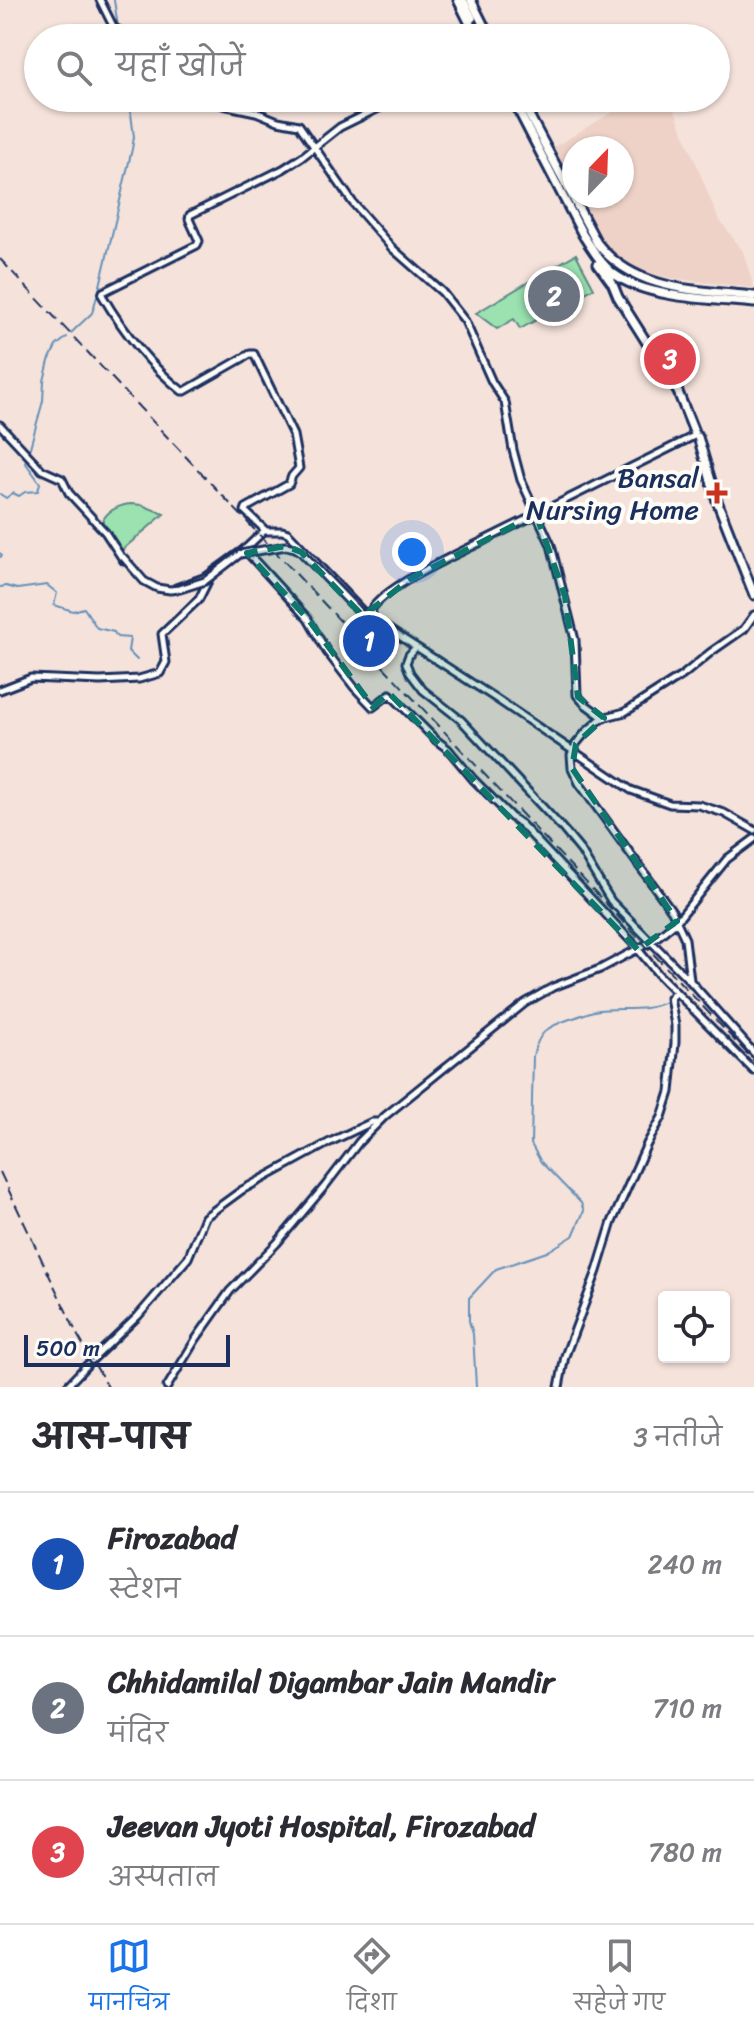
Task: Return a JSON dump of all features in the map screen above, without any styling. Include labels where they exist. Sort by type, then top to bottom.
[{"type":"main road","points":[[465,0],[477,24]]},
{"type":"main road","points":[[465,0],[477,24]]},
{"type":"main road","points":[[521,112],[591,255],[630,286],[664,293],[754,301]]},
{"type":"main road","points":[[522,112],[616,272],[622,296],[678,392],[754,595]]},
{"type":"main road","points":[[616,272],[656,284],[754,301]]},
{"type":"main road","points":[[616,272],[618,297],[649,341]]},
{"type":"main road","points":[[622,296],[630,286]]},
{"type":"street","points":[[100,0],[111,24]]},
{"type":"street","points":[[256,112],[297,125],[303,130],[341,188],[380,235],[442,292],[465,321],[492,382],[505,402],[519,474],[549,539],[576,646],[577,695],[604,718]]},
{"type":"street","points":[[264,531],[244,510],[289,484],[299,467],[293,435],[255,356],[250,354],[182,391],[145,357],[102,295],[197,245],[199,241],[190,215],[283,169],[346,124],[370,112]]},
{"type":"street","points":[[0,425],[42,470],[63,479],[69,493],[99,525],[140,579],[150,586],[173,588],[201,579],[264,531],[288,533],[363,612],[371,614],[376,621],[636,793],[675,805],[704,806],[730,815],[754,830]]},
{"type":"street","points":[[371,614],[377,603],[400,585],[696,434]]},
{"type":"street","points":[[121,555],[146,583],[174,590],[205,581],[238,555],[291,547],[301,552],[368,621],[376,621]]},
{"type":"street","points":[[244,549],[308,619],[327,652],[373,707],[390,694],[521,824],[676,992],[754,1071]]},
{"type":"street","points":[[0,690],[31,678],[100,681],[139,679],[160,673],[166,662],[162,634],[199,599],[212,573]]},
{"type":"street","points":[[690,981],[685,939],[677,921],[579,783],[572,768],[571,755],[582,736],[604,718],[625,712],[683,675],[744,629],[754,615]]},
{"type":"street","points":[[416,647],[406,663],[416,682],[457,716],[562,828],[581,851],[611,901],[690,981],[754,1053]]},
{"type":"street","points":[[167,1387],[227,1295],[277,1243],[359,1142],[379,1122],[525,1003],[651,942],[677,921],[727,859],[754,839]]},
{"type":"street","points":[[559,1387],[565,1356],[612,1222],[662,1117],[673,1082],[675,1037],[670,998],[676,992]]},
{"type":"street","points":[[66,1387],[138,1316],[188,1258],[205,1217],[238,1191],[372,1122],[379,1122]]},
{"type":"highlighted area","points":[[536,514],[565,596],[578,697],[604,718],[576,744],[572,768],[677,921],[638,950],[389,693],[373,707],[308,619],[247,553],[286,546],[301,552],[363,616],[410,579]]},
{"type":"shaded area","points":[[612,112],[676,112],[718,218],[743,251],[754,288],[669,278],[646,272],[625,263],[600,239],[584,208],[634,208],[634,136],[572,136]]},
{"type":"shaded area","points":[[562,142],[562,167],[552,148]]},
{"type":"green space","points":[[576,254],[594,288],[520,329],[514,319],[497,329],[476,313]]},
{"type":"green space","points":[[131,504],[164,514],[122,550],[103,520],[115,509]]},
{"type":"waterway","points":[[114,0],[118,24]]},
{"type":"waterway","points":[[71,333],[92,313],[99,290],[132,149],[131,112]]},
{"type":"waterway","points":[[29,451],[43,401],[49,361],[56,346],[67,337]]},
{"type":"waterway","points":[[0,494],[6,498],[13,493],[19,496],[38,491],[40,483],[25,462],[27,457]]},
{"type":"waterway","points":[[0,553],[0,557]]},
{"type":"waterway","points":[[0,587],[17,589],[47,585],[57,593],[54,605],[73,611],[84,608],[97,628],[114,632],[117,637],[130,638],[128,651],[137,660]]},
{"type":"waterway","points":[[476,1387],[469,1298],[496,1269],[547,1252],[573,1236],[584,1211],[581,1203],[541,1162],[531,1144],[533,1056],[538,1041],[550,1028],[591,1012],[641,1009],[667,1001]]},
{"type":"railway","points":[[0,259],[754,1061]]},
{"type":"railway","points":[[0,1172],[78,1336],[108,1387]]},
{"type":"place","name":"Chhidamilal Digambar Jain Mandir","points":[[554,296]]},
{"type":"place","name":"Jeevan Jyoti Hospital, Firozabad","points":[[670,359]]},
{"type":"place","name":"Bansal Nursing Home","points":[[717,493]]},
{"type":"place","name":"Firozabad","points":[[369,641]]}]
